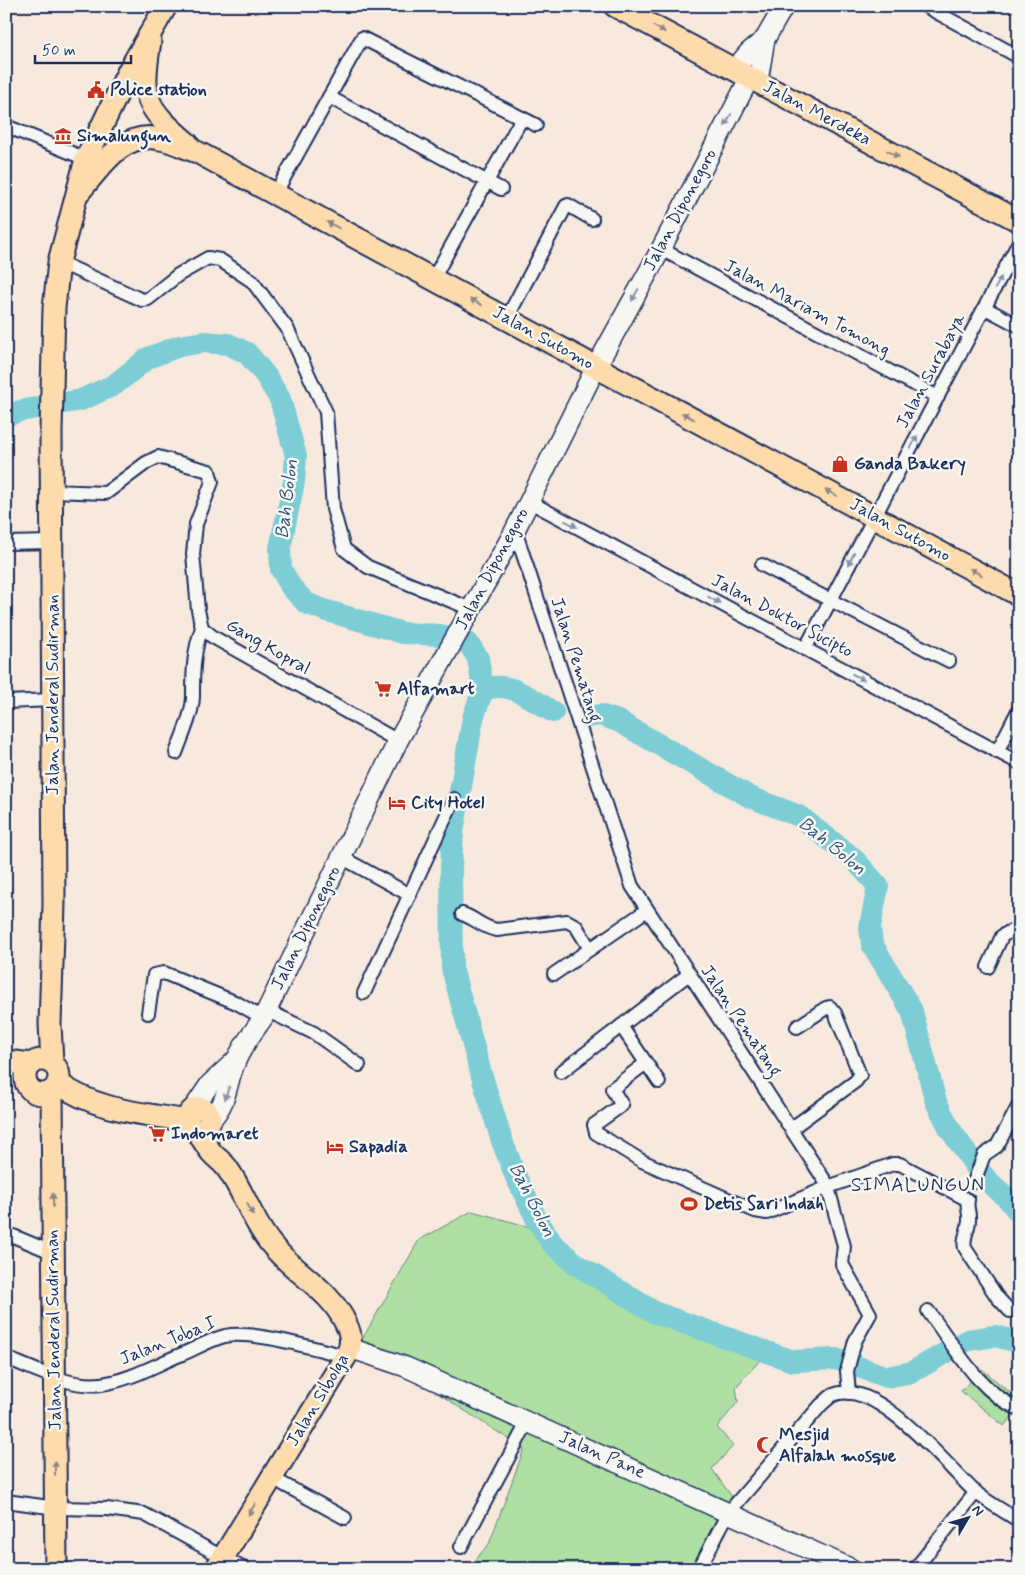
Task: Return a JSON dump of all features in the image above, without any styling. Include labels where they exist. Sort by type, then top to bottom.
[{"type":"main road","points":[[59,262],[86,159],[124,80],[166,6]]},
{"type":"main road","name":"Jalan Merdeka","points":[[615,6],[1019,221]]},
{"type":"main road","points":[[151,32],[145,85],[148,102],[156,115],[197,152]]},
{"type":"main road","name":"Jalan Sutomo","points":[[76,196],[110,156],[126,143],[137,139],[159,138],[197,152],[1019,595]]},
{"type":"main road","name":"Jalan Jenderal Sudirman","points":[[56,1569],[54,1253],[43,1073],[50,1024],[54,904],[51,431],[54,308],[59,262]]},
{"type":"main road","points":[[6,1061],[43,1073],[70,1092],[102,1107],[199,1121]]},
{"type":"main road","points":[[6,1068],[43,1073]]},
{"type":"main road","name":"Jalan Sibolga","points":[[199,1121],[223,1146],[226,1166],[270,1243],[285,1260],[317,1286],[345,1322],[351,1336],[348,1352],[220,1563]]},
{"type":"street","name":"Jalan Diponegoro","points":[[199,1121],[210,1084],[236,1060],[264,1014],[398,741],[515,530],[596,367],[660,249],[765,39],[784,6]]},
{"type":"street","points":[[925,6],[1019,56]]},
{"type":"street","points":[[276,194],[360,39],[364,38],[536,125]]},
{"type":"street","name":"Jalan Diponegoro","points":[[748,76],[749,52],[765,39]]},
{"type":"street","points":[[329,97],[501,189]]},
{"type":"street","points":[[433,279],[522,118]]},
{"type":"street","points":[[6,126],[86,159]]},
{"type":"street","points":[[507,318],[566,206],[592,219]]},
{"type":"street","name":"Jalan Surabaya","points":[[805,649],[1019,242]]},
{"type":"street","name":"Jalan Mariam Tomong","points":[[660,249],[938,397]]},
{"type":"street","points":[[59,262],[142,300],[148,299],[178,275],[208,258],[220,260],[252,281],[287,328],[326,412],[333,509],[344,549],[368,567],[469,613]]},
{"type":"street","points":[[984,308],[1019,326]]},
{"type":"street","name":"Gang Kopral","points":[[52,491],[106,493],[146,462],[158,457],[209,471],[212,474],[212,482],[196,524],[193,554],[198,610],[202,628],[213,637],[398,741]]},
{"type":"street","name":"Jalan Doktor Sucipto","points":[[528,501],[1019,763]]},
{"type":"street","name":"Jalan Pematang","points":[[515,530],[632,886],[792,1128],[828,1187],[844,1246],[842,1264],[870,1314],[855,1341],[846,1371],[849,1393]]},
{"type":"street","points":[[6,543],[52,542]]},
{"type":"street","points":[[762,565],[831,598],[949,661]]},
{"type":"street","points":[[176,753],[185,729],[194,694],[191,680],[196,642],[202,628]]},
{"type":"street","points":[[6,702],[53,700]]},
{"type":"street","points":[[998,752],[1019,709]]},
{"type":"street","points":[[364,993],[454,799]]},
{"type":"street","points":[[341,857],[410,895]]},
{"type":"street","points":[[554,974],[647,910]]},
{"type":"street","points":[[462,914],[472,917],[487,928],[497,930],[568,921],[576,926],[590,949]]},
{"type":"street","points":[[988,967],[1002,936],[1011,931],[1019,933]]},
{"type":"street","points":[[148,1013],[154,975],[164,973],[314,1033],[359,1065]]},
{"type":"street","points":[[561,1072],[689,974]]},
{"type":"street","points":[[792,1128],[856,1081],[860,1075],[835,1013],[830,1007],[797,1027]]},
{"type":"street","points":[[621,1026],[659,1082]]},
{"type":"street","points":[[646,1063],[612,1089],[622,1105],[594,1125],[596,1133],[642,1161],[755,1211],[767,1213],[828,1187],[893,1164],[900,1164],[968,1200],[966,1210],[970,1218],[964,1240],[965,1248],[997,1297],[1010,1311]]},
{"type":"street","points":[[974,1182],[984,1154],[997,1146],[1019,1104]]},
{"type":"street","points":[[6,1233],[54,1253]]},
{"type":"street","points":[[928,1310],[979,1379],[1007,1404],[1019,1409]]},
{"type":"street","name":"Jalan Toba I","points":[[6,1358],[55,1378],[101,1384],[121,1379],[210,1340],[227,1336],[268,1339],[348,1352]]},
{"type":"street","name":"Jalan Pane","points":[[348,1352],[406,1367],[852,1569]]},
{"type":"street","points":[[699,1569],[728,1513],[821,1405],[833,1395],[849,1393],[874,1401],[899,1417],[976,1492],[1019,1521]]},
{"type":"street","points":[[461,1547],[528,1421]]},
{"type":"street","points":[[272,1478],[345,1518]]},
{"type":"street","points":[[915,1569],[976,1492]]},
{"type":"street","points":[[6,1501],[56,1508],[107,1509],[144,1514],[220,1563],[244,1569]]},
{"type":"green space","points":[[472,1211],[534,1228],[576,1273],[647,1315],[762,1358],[736,1387],[738,1402],[717,1427],[733,1446],[712,1469],[732,1497],[693,1569],[467,1569],[489,1544],[524,1449],[360,1343],[419,1240]]},
{"type":"green space","points":[[982,1369],[1019,1400],[1019,1408],[1004,1426],[961,1391]]},
{"type":"waterway","name":"Bah Bolon","points":[[6,416],[20,411],[81,400],[114,385],[148,358],[179,346],[204,342],[228,344],[247,353],[266,376],[280,399],[296,456],[294,482],[280,548],[281,569],[291,587],[306,603],[324,610],[403,633],[440,635],[463,640],[468,643],[478,658],[483,690],[473,718],[453,832],[451,866],[452,968],[502,1141],[516,1177],[536,1218],[552,1243],[577,1265],[656,1313],[793,1361],[836,1359],[887,1377],[912,1372],[968,1340],[995,1336],[1019,1342]]},
{"type":"waterway","name":"Bah Bolon","points":[[481,677],[483,690],[493,687],[511,689],[528,696],[553,712]]},
{"type":"waterway","name":"Bah Bolon","points":[[587,717],[600,715],[618,721],[750,797],[799,816],[853,858],[878,886],[870,927],[872,944],[912,1011],[936,1102],[950,1129],[974,1164],[1019,1213]]},
{"type":"place","name":"Police station","points":[[96,90]]},
{"type":"place","name":"Simalungun","points":[[63,136]]},
{"type":"place","name":"Ganda Bakery","points":[[840,464]]},
{"type":"place","name":"Alfamart","points":[[383,689]]},
{"type":"place","name":"City Hotel","points":[[397,803]]},
{"type":"place","name":"Indomaret","points":[[157,1134]]},
{"type":"place","name":"Sapadia","points":[[335,1147]]},
{"type":"place","name":"Detis Sari Indah","points":[[689,1204]]},
{"type":"place","name":"Mesjid Alfalah mosque","points":[[765,1445]]},
{"type":"district","name":"SIMALUNGUN","points":[[918,1185]]}]
